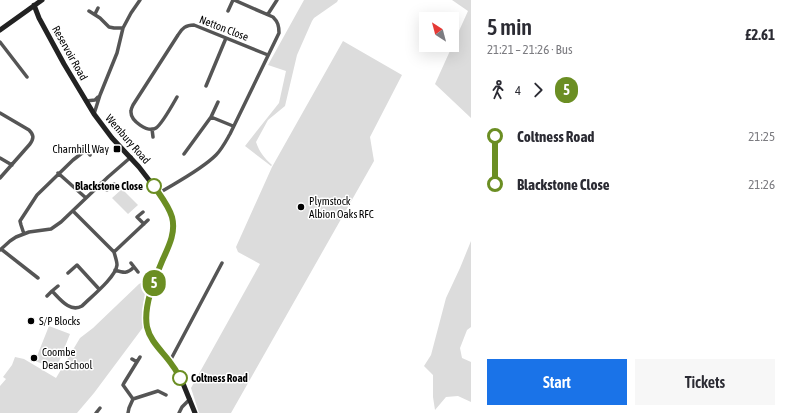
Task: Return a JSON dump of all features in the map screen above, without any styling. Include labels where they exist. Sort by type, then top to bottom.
[{"type":"street","points":[[0,30],[33,3],[42,0]]},
{"type":"street","name":"Wembury Road","points":[[140,0],[123,28],[117,53],[100,94],[94,114],[112,138],[139,167],[159,194],[173,218],[174,229],[151,291],[146,320],[148,331],[152,338],[170,361],[182,381],[195,413]]},
{"type":"street","points":[[159,194],[198,169],[217,154],[233,126],[279,33],[277,21],[268,14],[234,0],[228,11]]},
{"type":"street","points":[[268,14],[277,0]]},
{"type":"street","name":"Reservoir Road","points":[[33,3],[39,18],[94,114]]},
{"type":"street","points":[[95,14],[98,8]]},
{"type":"street","points":[[89,11],[95,14],[109,27],[123,28]]},
{"type":"street","name":"Netton Close","points":[[152,129],[147,128],[134,120],[131,110],[164,56],[181,30],[185,27],[194,25],[268,55]]},
{"type":"street","points":[[206,86],[226,38]]},
{"type":"street","points":[[0,42],[27,77]]},
{"type":"street","points":[[164,56],[168,59]]},
{"type":"street","points":[[18,76],[23,72]]},
{"type":"street","points":[[204,77],[209,79]]},
{"type":"street","points":[[86,101],[95,100],[100,94]]},
{"type":"street","points":[[154,137],[152,129],[156,128],[160,124],[172,101],[177,97]]},
{"type":"street","points":[[184,154],[211,117],[218,102]]},
{"type":"street","points":[[0,113],[28,130],[34,136],[30,144],[0,178]]},
{"type":"street","points":[[211,117],[233,126]]},
{"type":"street","points":[[195,139],[199,142]]},
{"type":"street","points":[[83,146],[90,155]]},
{"type":"street","points":[[24,234],[20,221],[37,195],[58,173],[86,150]]},
{"type":"street","points":[[38,278],[1,249],[10,241],[24,234],[51,229],[61,222],[101,183],[131,157]]},
{"type":"street","points":[[0,158],[12,165]]},
{"type":"street","points":[[58,173],[86,198]]},
{"type":"street","points":[[101,183],[107,190],[114,184]]},
{"type":"street","points":[[52,291],[68,306],[78,308],[82,306],[113,274],[117,265],[114,252],[73,211]]},
{"type":"street","points":[[143,212],[137,217],[144,224]]},
{"type":"street","points":[[114,252],[148,220]]},
{"type":"street","points":[[68,273],[78,263],[99,289]]},
{"type":"street","points":[[131,263],[138,272]]},
{"type":"street","points":[[170,361],[222,263]]},
{"type":"street","points":[[115,270],[126,273],[134,267]]},
{"type":"street","points":[[30,272],[33,268]]},
{"type":"street","points":[[47,296],[58,286]]},
{"type":"street","points":[[132,358],[137,362]]},
{"type":"street","points":[[133,399],[125,388],[124,383],[140,358]]},
{"type":"street","points":[[160,392],[162,387]]},
{"type":"street","points":[[133,399],[155,392],[160,392],[166,395]]},
{"type":"street","points":[[128,413],[133,399]]},
{"type":"street","points":[[179,413],[182,407],[190,399]]},
{"type":"street","points":[[96,413],[100,408]]},
{"type":"shaded area","points":[[304,0],[338,0],[312,21],[297,55],[285,106],[268,120],[256,142],[262,154],[272,165],[271,166],[245,146],[279,103],[286,71],[268,65]]},
{"type":"shaded area","points":[[452,0],[471,0],[471,118],[435,84],[449,52],[459,52],[459,31],[468,11]]},
{"type":"shaded area","name":"Plymstock Albion Oaks RFC","points":[[343,41],[402,75],[370,137],[374,161],[231,413],[199,413],[191,388],[260,264],[238,252],[236,247],[272,167]]},
{"type":"shaded area","points":[[122,189],[138,205],[128,214],[112,198]]},
{"type":"shaded area","points":[[471,241],[471,327],[467,330],[460,348],[462,358],[471,362],[471,402],[458,396],[446,397],[435,410],[433,397],[433,375],[424,366],[431,355],[446,298]]},
{"type":"shaded area","points":[[151,277],[145,293],[142,313],[144,326],[94,393],[77,413],[0,413],[0,386],[6,379],[3,377],[12,365],[15,357],[24,359],[56,378],[80,338],[93,328],[139,284]]},
{"type":"shaded area","points":[[49,326],[70,334],[56,369],[35,361]]},
{"type":"bus line","name":"5","points":[[154,186],[171,213],[174,229],[151,291],[146,314],[147,326],[152,338],[170,361],[180,378]]},
{"type":"place","name":"Charnhill Way","points":[[117,149]]},
{"type":"place","name":"Blackstone Close","points":[[154,186]]},
{"type":"place","name":"Plymstock Albion Oaks RFC","points":[[301,207]]},
{"type":"place","name":"S/P Blocks","points":[[31,321]]},
{"type":"place","name":"Coombe Dean School","points":[[34,358]]},
{"type":"place","name":"Coltness Road","points":[[180,378]]}]
